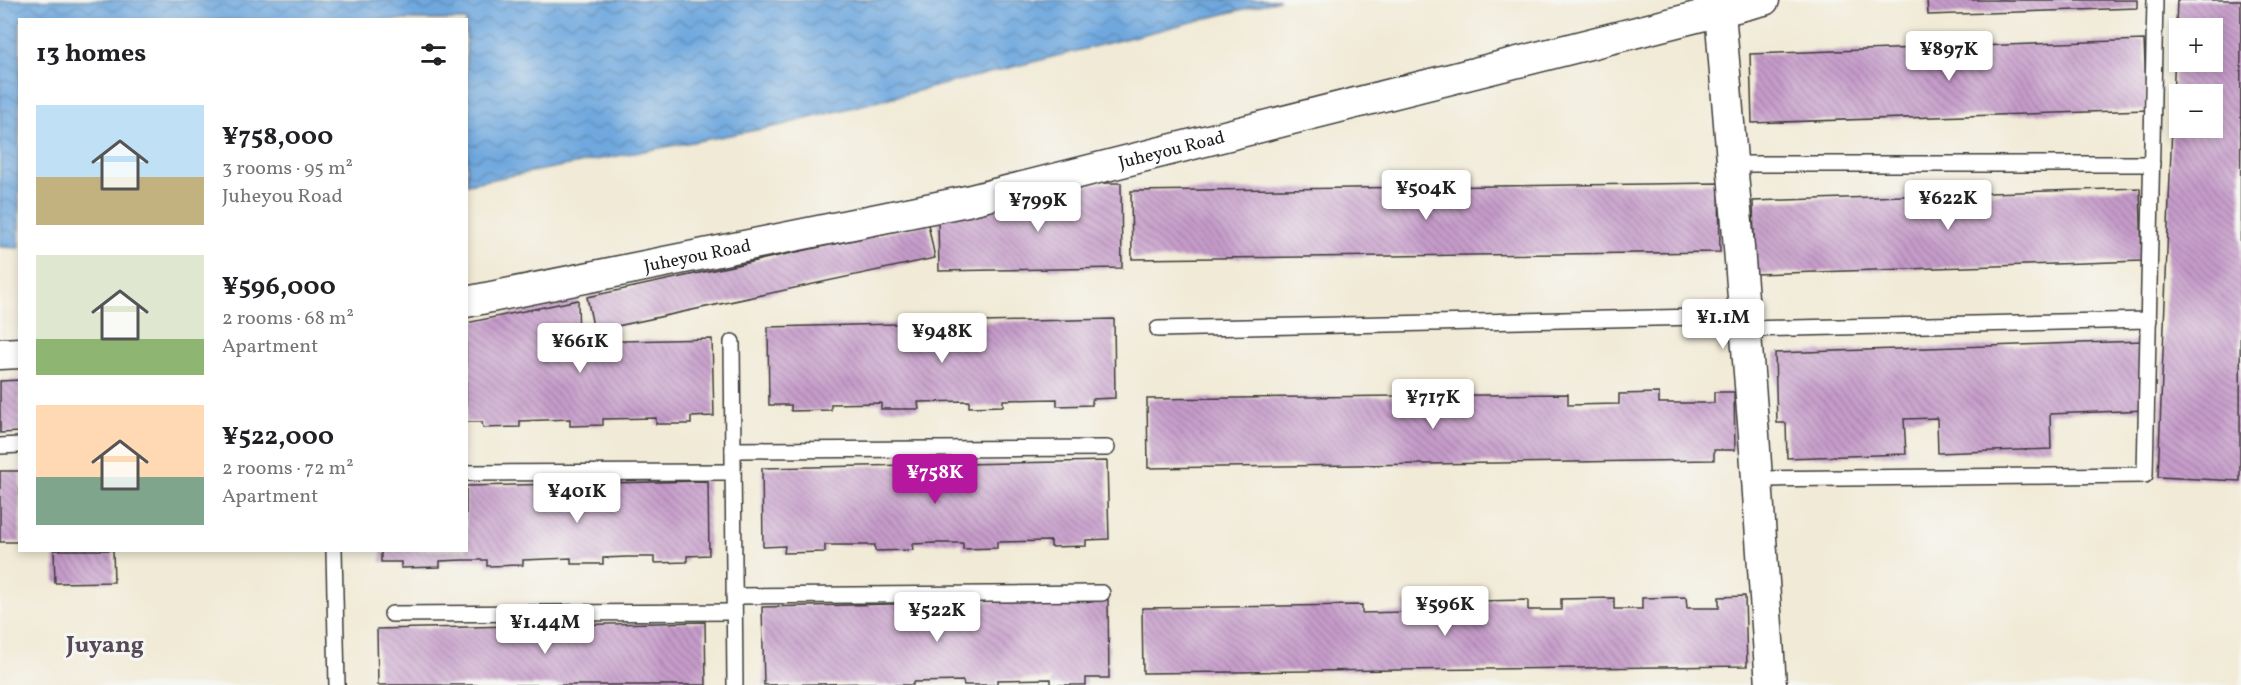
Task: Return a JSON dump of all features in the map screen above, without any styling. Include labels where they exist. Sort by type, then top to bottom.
[{"type":"street","name":"Juheyou Road","points":[[468,302],[968,201],[1764,0]]},
{"type":"street","points":[[1720,12],[1771,685]]},
{"type":"street","points":[[0,354],[18,353]]},
{"type":"lane","points":[[1757,479],[2145,475],[2156,0]]},
{"type":"lane","points":[[1732,164],[2152,164]]},
{"type":"lane","points":[[1158,329],[2149,320]]},
{"type":"lane","points":[[732,342],[735,685]]},
{"type":"lane","points":[[0,446],[18,445]]},
{"type":"lane","points":[[733,450],[1107,448]]},
{"type":"lane","points":[[468,473],[733,472]]},
{"type":"lane","points":[[334,552],[337,685]]},
{"type":"lane","points":[[734,596],[1102,593]]},
{"type":"lane","points":[[392,614],[734,612]]},
{"type":"water","points":[[0,0],[1280,0],[778,126],[468,184],[468,18],[18,18],[18,248],[0,247]]},
{"type":"building","points":[[1927,0],[2137,0],[2137,8],[1928,15]]},
{"type":"building","points":[[2177,0],[2241,0],[2240,481],[2158,477],[2172,138],[2223,138],[2223,84],[2174,84],[2174,72],[2223,72],[2223,18],[2176,18]]},
{"type":"building","points":[[2144,40],[2147,110],[1752,123],[1750,54]]},
{"type":"building","points":[[1099,183],[1121,183],[1122,268],[939,271],[938,219]]},
{"type":"building","points":[[1719,183],[1720,252],[1132,259],[1131,191]]},
{"type":"building","points":[[2140,188],[2142,261],[1755,274],[1753,201]]},
{"type":"building","points":[[928,224],[935,258],[594,331],[587,297]]},
{"type":"building","points":[[578,300],[579,342],[712,339],[714,416],[691,417],[691,424],[656,424],[656,418],[603,419],[603,425],[570,426],[570,419],[520,421],[520,427],[483,428],[482,422],[468,422],[468,323]]},
{"type":"building","points":[[1114,319],[1115,398],[1092,399],[1092,405],[1057,406],[1057,399],[1003,400],[1003,406],[969,407],[969,401],[918,402],[919,409],[881,409],[881,403],[831,404],[831,410],[791,411],[791,405],[769,405],[768,327]]},
{"type":"building","points":[[2143,341],[2146,410],[2050,414],[2051,449],[1938,453],[1937,418],[1904,419],[1906,454],[1787,458],[1786,423],[1777,423],[1775,353]]},
{"type":"building","points":[[18,380],[18,432],[0,433],[0,381]]},
{"type":"building","points":[[1714,392],[1734,392],[1735,450],[1714,450],[1714,460],[1148,468],[1147,399],[1568,394],[1568,405],[1619,404],[1619,394],[1659,393],[1659,403],[1714,403]]},
{"type":"building","points":[[1107,461],[1109,539],[1086,540],[1086,546],[1051,547],[1051,541],[997,542],[997,548],[963,549],[963,543],[936,543],[912,544],[913,550],[875,551],[875,545],[825,545],[825,552],[784,553],[785,546],[763,547],[762,468]]},
{"type":"building","points":[[0,471],[18,471],[18,542],[0,542]]},
{"type":"building","points":[[708,481],[709,555],[687,556],[687,562],[654,563],[654,557],[603,558],[603,564],[571,564],[571,558],[523,560],[523,565],[487,566],[487,560],[440,561],[440,567],[401,568],[401,562],[381,562],[381,552],[468,552],[468,486]]},
{"type":"building","points":[[54,552],[113,552],[114,582],[55,583]]},
{"type":"building","points":[[1745,596],[1747,666],[1143,673],[1142,608],[1362,605],[1362,613],[1404,612],[1404,603],[1444,603],[1444,611],[1479,611],[1479,601],[1528,600],[1528,610],[1561,610],[1561,599],[1614,598],[1614,609],[1642,609],[1642,598],[1686,597],[1687,608],[1719,608],[1719,597]]},
{"type":"building","points":[[1108,599],[1109,678],[1086,678],[1086,685],[1051,685],[1051,679],[997,680],[997,685],[964,685],[963,681],[913,682],[913,685],[875,685],[875,683],[764,685],[762,607]]},
{"type":"building","points":[[705,622],[706,685],[378,685],[377,629]]},
{"type":"district","name":"Juyang","points":[[105,644]]}]
